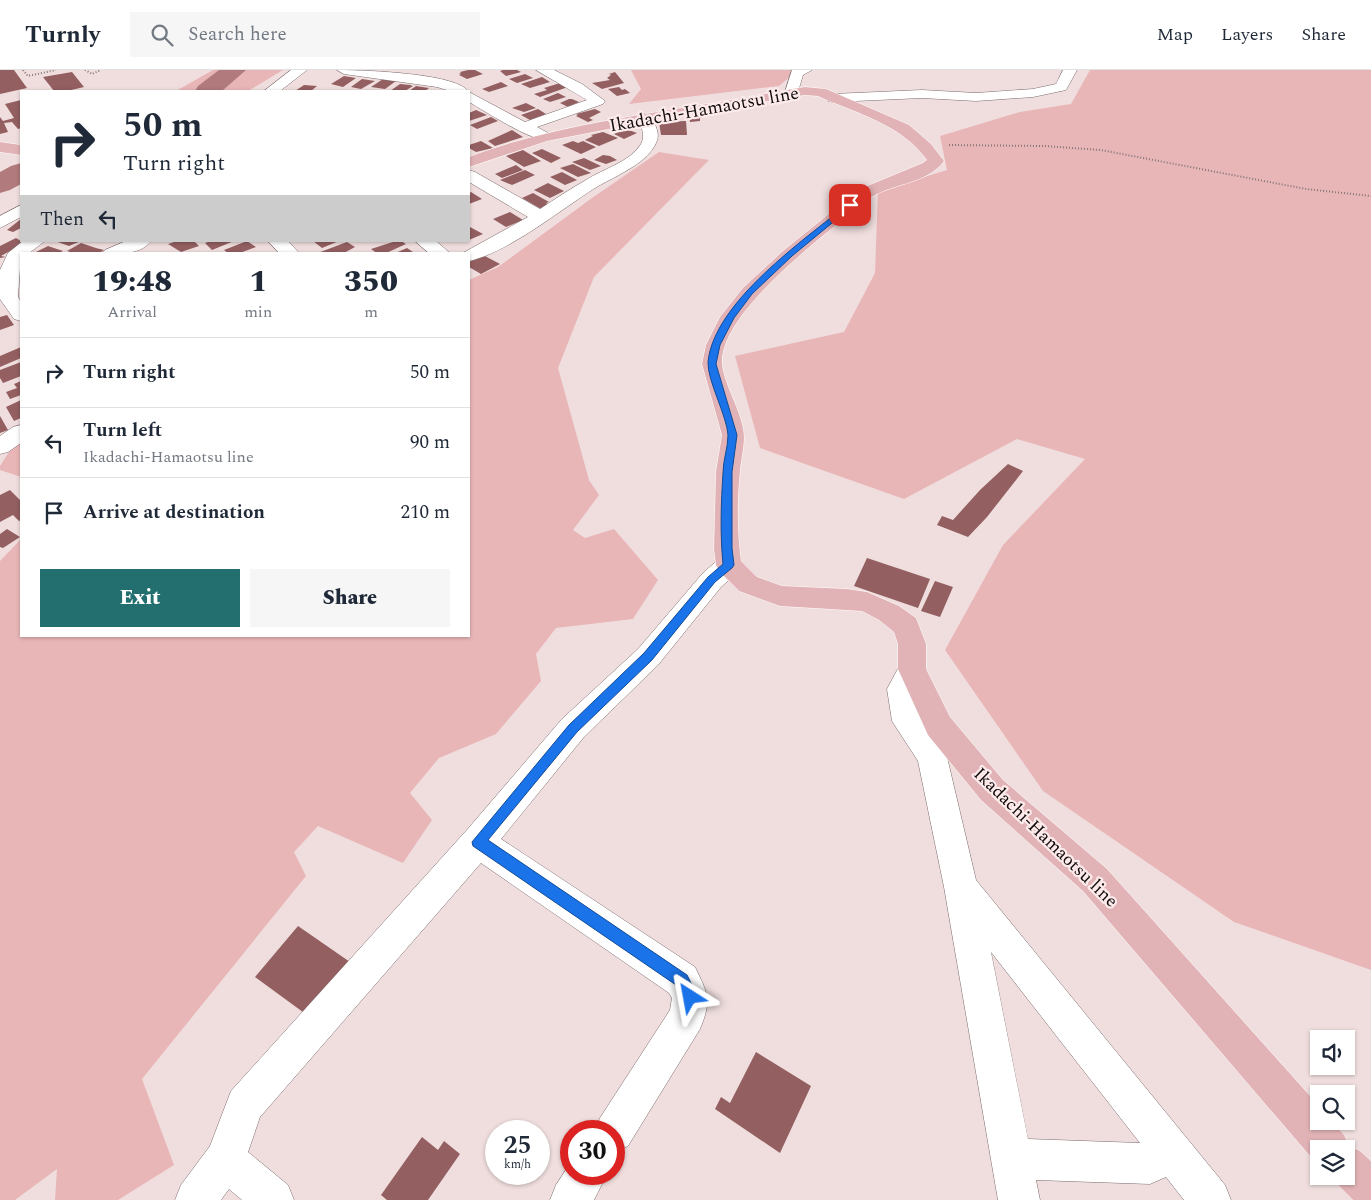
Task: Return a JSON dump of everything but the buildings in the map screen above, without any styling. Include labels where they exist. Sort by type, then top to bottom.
[{"type":"main road","name":"Ikadachi-Hamaotsu line","points":[[470,162],[506,148],[534,132],[709,108],[805,90],[821,92],[904,128],[926,147]]},
{"type":"main road","points":[[0,147],[20,150]]},
{"type":"main road","points":[[729,565],[727,548],[728,472],[732,435],[712,364],[716,345],[730,318],[750,292],[789,255],[866,193],[877,187],[926,170],[936,161],[926,147]]},
{"type":"main road","name":"Ikadachi-Hamaotsu line","points":[[729,565],[748,584],[780,596],[847,599],[867,602],[889,613],[906,626],[912,644],[912,670],[939,726],[992,790],[1095,880],[1322,1140]]},
{"type":"main road","points":[[1355,1174],[1371,1189]]},
{"type":"street","points":[[272,90],[300,70]]},
{"type":"street","points":[[344,70],[437,83],[448,85],[458,90]]},
{"type":"street","points":[[470,97],[534,132],[598,101],[577,87],[543,70]]},
{"type":"street","points":[[792,92],[797,73],[805,70]]},
{"type":"street","points":[[833,98],[922,94],[976,97],[1033,93],[1061,87],[1070,70]]},
{"type":"street","points":[[470,256],[495,245],[628,162],[642,151],[647,146],[650,138],[650,130],[644,118]]},
{"type":"street","points":[[470,176],[541,217]]},
{"type":"street","points":[[0,223],[20,211]]},
{"type":"street","points":[[20,313],[10,296],[10,262],[17,252],[34,242]]},
{"type":"street","points":[[122,252],[140,242]]},
{"type":"street","points":[[278,242],[289,252]]},
{"type":"street","points":[[425,242],[439,252]]},
{"type":"street","points":[[0,447],[20,433]]},
{"type":"street","points":[[196,1200],[225,1158],[245,1105],[478,842],[573,728],[648,657],[712,580],[729,565]]},
{"type":"street","points":[[912,670],[901,689],[907,721],[932,757],[961,887],[1013,1159],[1019,1200]]},
{"type":"street","points":[[478,842],[682,980],[690,997],[687,1016],[622,1120]]},
{"type":"street","points":[[961,887],[1210,1200]]},
{"type":"street","points":[[1013,1159],[1150,1164],[1170,1152]]},
{"type":"street","points":[[225,1158],[273,1200]]},
{"type":"street","points":[[571,1200],[580,1185]]},
{"type":"path","points":[[23,70],[28,76],[56,70]]},
{"type":"path","points":[[85,70],[92,74],[101,70]]},
{"type":"path","points":[[926,147],[963,145],[1044,146],[1101,150],[1306,189],[1371,196]]},
{"type":"shaded area","points":[[213,70],[283,70],[250,90],[178,90]]},
{"type":"shaded area","points":[[631,70],[798,70],[779,86],[629,104],[641,89]]},
{"type":"shaded area","points":[[1090,70],[1371,70],[1371,970],[1234,922],[1043,791],[945,650],[1003,545],[1085,459],[1017,439],[904,499],[760,448],[735,356],[844,332],[875,273],[878,191],[947,170],[940,136],[1020,112],[1071,104]]},
{"type":"shaded area","points":[[659,152],[709,160],[594,277],[558,368],[589,480],[599,495],[573,530],[585,538],[614,529],[658,580],[633,619],[556,628],[536,654],[541,681],[496,734],[439,758],[410,793],[432,820],[403,863],[318,826],[294,852],[306,876],[142,1079],[174,1165],[118,1200],[55,1200],[57,1169],[15,1200],[0,1200],[0,561],[20,540],[20,637],[470,637],[470,280],[498,267],[592,198]]},
{"type":"shaded area","points":[[20,441],[20,477],[0,470],[0,466],[14,444]]},
{"type":"waterway","points":[[208,90],[234,70]]},
{"type":"waterway","points":[[0,184],[20,173]]},
{"type":"route","points":[[690,997],[682,980],[478,842],[573,728],[648,657],[712,580],[729,565],[727,548],[728,472],[732,435],[712,364],[716,345],[730,318],[750,292],[789,255],[850,205]]}]
